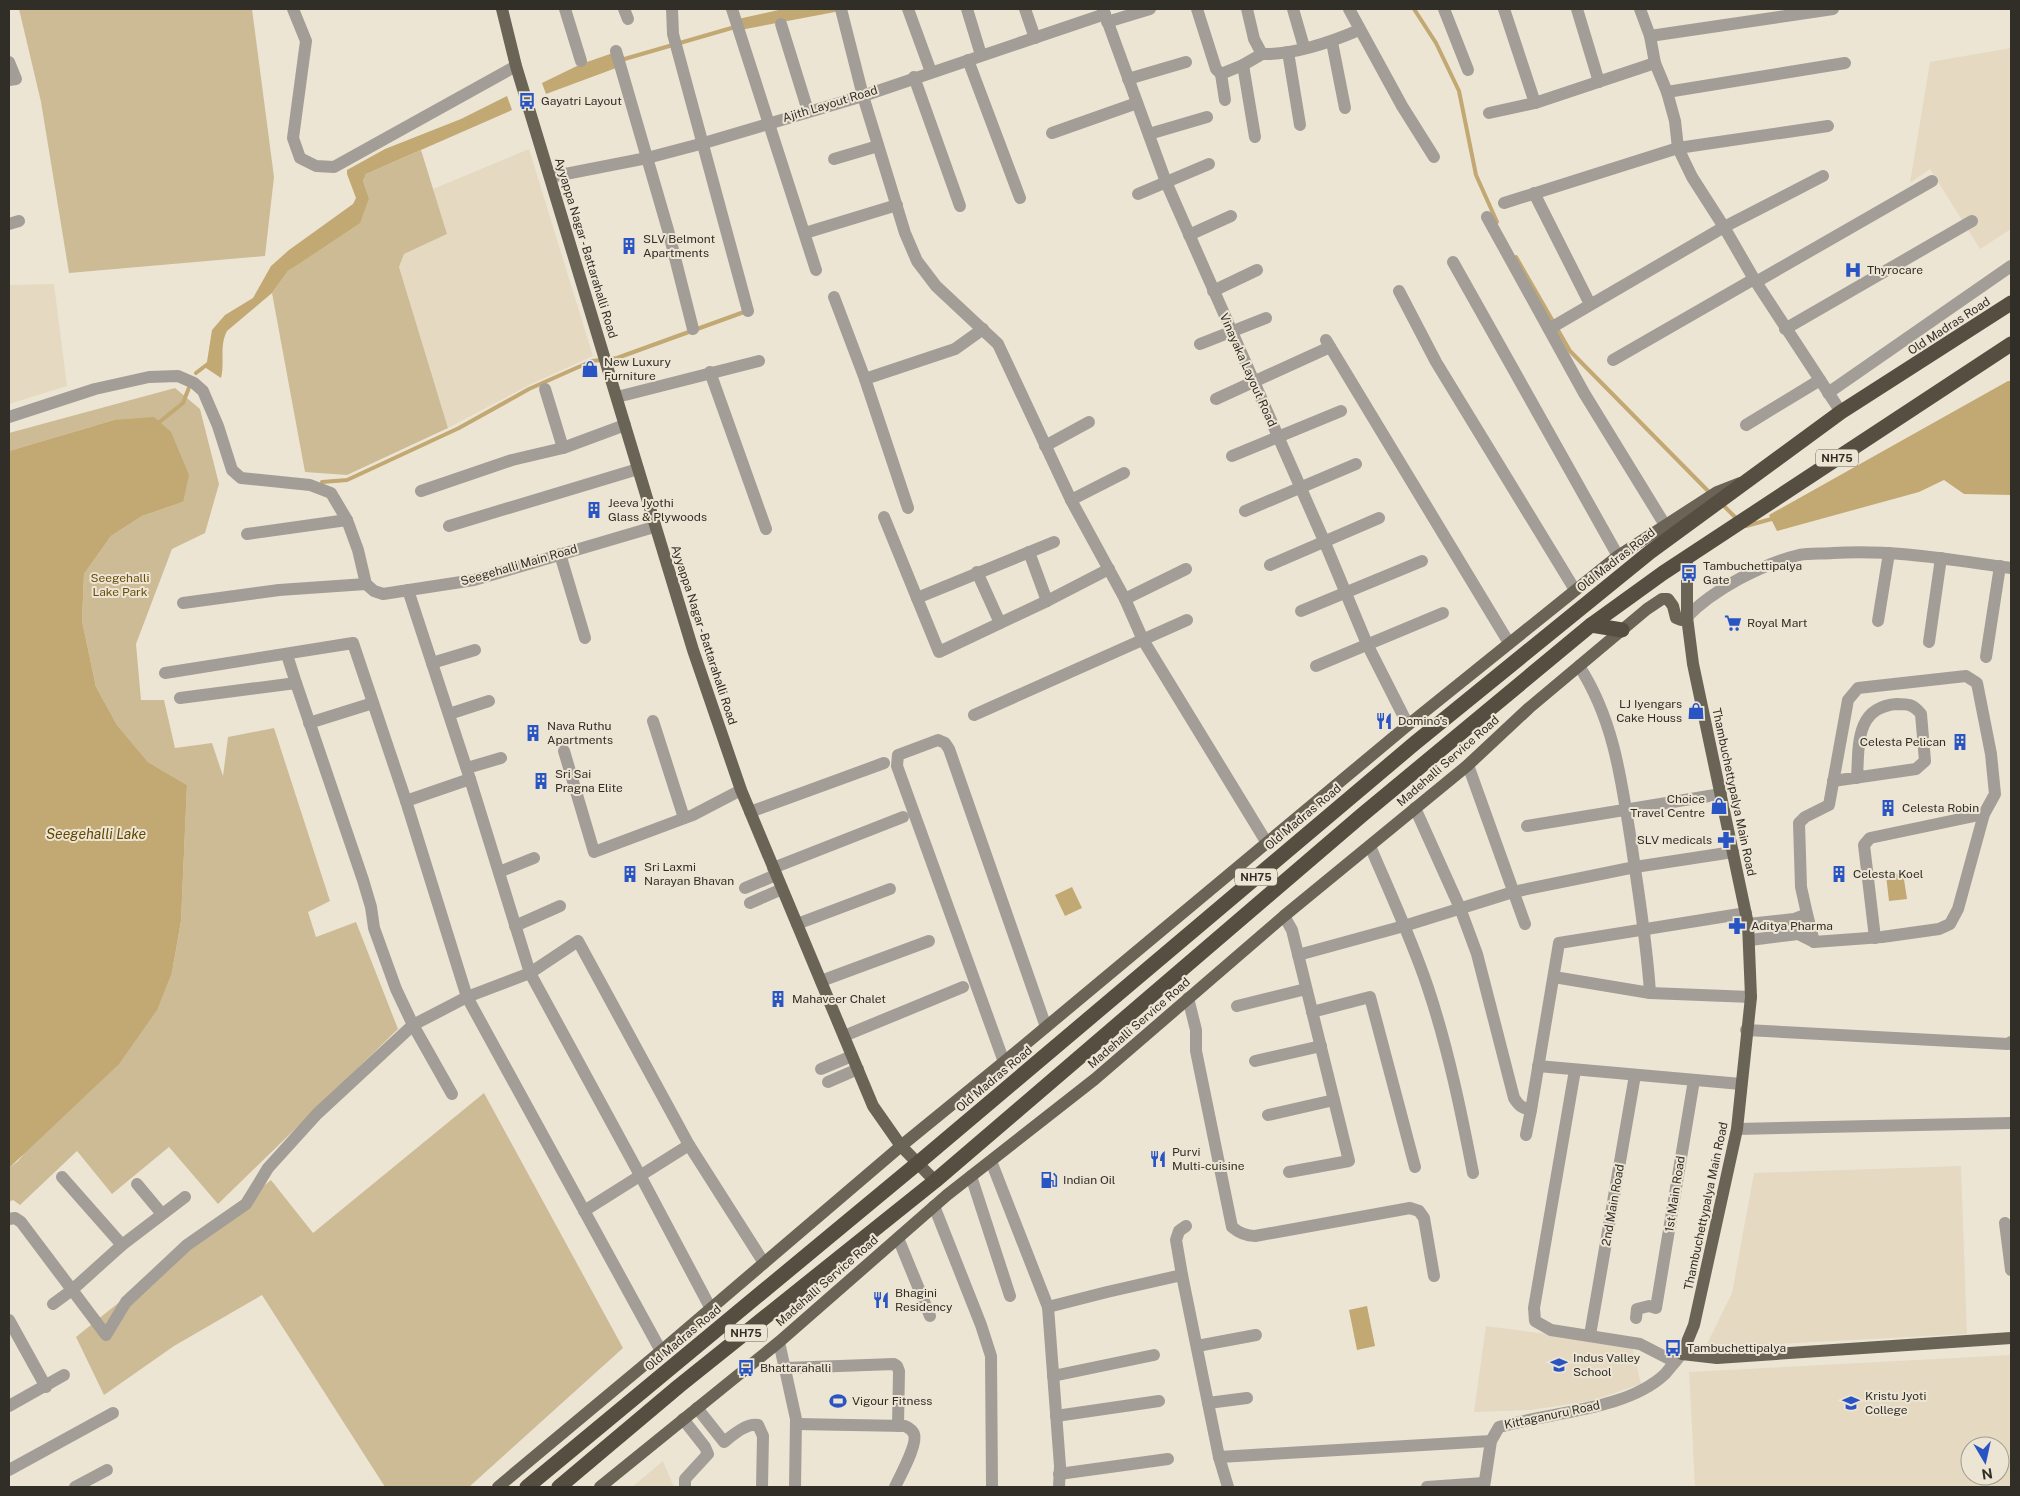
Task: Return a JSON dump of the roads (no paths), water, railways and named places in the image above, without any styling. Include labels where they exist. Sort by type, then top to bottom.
[{"type":"highway","name":"Old Madras Road","points":[[527,1487],[918,1163],[1415,743],[1650,552],[1841,412],[2011,303]]},
{"type":"highway","name":"NH75","points":[[559,1487],[679,1386],[935,1182],[1362,814],[1592,624],[1688,557],[2011,344]]},
{"type":"highway","points":[[1592,624],[1622,630]]},
{"type":"main road","name":"Ayyappa Nagar - Battarahalli Road","points":[[502,9],[516,66],[654,527],[693,650],[741,790],[873,1106],[901,1146],[935,1182]]},
{"type":"main road","points":[[498,1487],[661,1352],[901,1146],[1509,643],[1618,556],[1717,492],[1744,482]]},
{"type":"main road","name":"Thambuchettypalya Main Road","points":[[1678,1358],[1694,1324],[1738,1129],[1746,1030],[1751,997],[1750,940],[1747,918],[1693,664],[1687,618],[1688,557]]},
{"type":"main road","name":"Madehalli Service Road","points":[[600,1487],[779,1342],[970,1176],[1095,1079],[1284,916],[1468,765],[1529,708],[1622,630],[1662,599],[1668,599],[1673,606],[1676,618],[1680,620],[1687,618]]},
{"type":"main road","points":[[1678,1358],[1716,1358],[2011,1338]]},
{"type":"street","points":[[293,9],[306,40],[293,138],[300,158],[316,166],[334,167],[516,66]]},
{"type":"street","points":[[566,9],[581,61]]},
{"type":"street","points":[[672,9],[673,34],[748,311]]},
{"type":"street","points":[[732,9],[816,270]]},
{"type":"street","points":[[841,9],[878,146],[917,261],[936,286],[998,344],[1071,500],[1109,569],[1143,640],[1267,842]]},
{"type":"street","points":[[908,9],[931,72]]},
{"type":"street","points":[[966,9],[981,55]]},
{"type":"street","points":[[1025,9],[1035,38]]},
{"type":"street","name":"Ajith Layout Road","points":[[550,177],[647,158],[704,143],[769,122],[863,96],[914,77],[1105,15],[1150,9]]},
{"type":"street","points":[[1197,9],[1216,69],[1221,74],[1225,100]]},
{"type":"street","points":[[1247,9],[1254,39],[1262,54]]},
{"type":"street","points":[[1293,9],[1304,47]]},
{"type":"street","points":[[1349,9],[1402,106],[1434,157]]},
{"type":"street","points":[[1444,9],[1468,70]]},
{"type":"street","points":[[1504,9],[1535,103]]},
{"type":"street","points":[[1577,9],[1599,82]]},
{"type":"street","points":[[1640,9],[1650,36],[1655,64],[1667,92],[1675,121],[1678,148],[1692,177],[1785,329],[1841,412]]},
{"type":"street","points":[[1650,36],[1834,9]]},
{"type":"street","name":"Vinayaka Layout Road","points":[[1105,15],[1166,182],[1368,644],[1408,725]]},
{"type":"street","points":[[781,24],[808,111]]},
{"type":"street","points":[[1221,74],[1243,65],[1262,54],[1288,52],[1332,42],[1359,30]]},
{"type":"street","points":[[1332,42],[1345,108]]},
{"type":"street","points":[[616,51],[668,230],[693,329]]},
{"type":"street","points":[[1288,52],[1300,125]]},
{"type":"street","points":[[968,60],[1020,198]]},
{"type":"street","points":[[9,62],[16,79],[9,80]]},
{"type":"street","points":[[1128,79],[1186,62]]},
{"type":"street","points":[[1667,92],[1845,62]]},
{"type":"street","points":[[1489,113],[1535,103],[1655,64]]},
{"type":"street","points":[[1243,65],[1255,137]]},
{"type":"street","points":[[914,77],[960,206]]},
{"type":"street","points":[[1052,133],[1137,103]]},
{"type":"street","points":[[1149,134],[1207,117]]},
{"type":"street","points":[[1504,203],[1678,148],[1828,126]]},
{"type":"street","points":[[834,159],[878,146]]},
{"type":"street","points":[[1138,194],[1209,164]]},
{"type":"street","points":[[1553,327],[1724,227],[1823,176]]},
{"type":"street","points":[[1613,360],[1932,182]]},
{"type":"street","points":[[1534,193],[1590,304]]},
{"type":"street","points":[[805,233],[897,205]]},
{"type":"street","points":[[1189,235],[1231,216]]},
{"type":"street","points":[[1487,217],[1553,327],[1584,393],[1665,525]]},
{"type":"street","points":[[1785,329],[1972,221]]},
{"type":"street","points":[[1453,262],[1618,556]]},
{"type":"street","points":[[1828,393],[2011,266]]},
{"type":"street","points":[[1213,291],[1257,270]]},
{"type":"street","points":[[1399,291],[1436,362],[1575,590]]},
{"type":"street","points":[[834,297],[865,379],[908,508]]},
{"type":"street","points":[[1200,344],[1266,318]]},
{"type":"street","points":[[865,379],[955,349],[983,328]]},
{"type":"street","points":[[1216,399],[1254,382],[1328,343],[1509,643]]},
{"type":"street","points":[[616,397],[758,361]]},
{"type":"street","points":[[710,372],[766,529]]},
{"type":"street","points":[[9,417],[95,389],[149,377],[178,376],[194,383],[203,390],[218,426],[232,470],[241,478],[310,485],[331,493],[348,520],[358,550],[366,584],[278,590],[183,603]]},
{"type":"street","points":[[1746,425],[1820,380]]},
{"type":"street","points":[[545,389],[563,448]]},
{"type":"street","points":[[1232,456],[1341,411]]},
{"type":"street","points":[[1045,446],[1089,422]]},
{"type":"street","points":[[421,491],[512,460],[563,448],[625,425]]},
{"type":"street","points":[[1245,511],[1356,464]]},
{"type":"street","points":[[449,526],[638,469]]},
{"type":"street","points":[[1071,500],[1124,473]]},
{"type":"street","points":[[884,517],[939,652],[1048,601],[1109,569]]},
{"type":"street","points":[[1270,565],[1325,543],[1379,518]]},
{"type":"street","points":[[247,534],[348,520]]},
{"type":"street","name":"Seegehalli Main Road","points":[[366,584],[374,591],[383,594],[474,580],[654,527]]},
{"type":"street","points":[[917,598],[1054,542]]},
{"type":"street","points":[[1687,618],[1697,606],[1721,589],[1756,570],[1780,560],[1801,555],[1860,551],[1942,558],[2006,567],[1986,657]]},
{"type":"street","points":[[1028,552],[1048,601]]},
{"type":"street","points":[[1878,621],[1889,553]]},
{"type":"street","points":[[560,554],[585,638]]},
{"type":"street","points":[[1929,642],[1942,558]]},
{"type":"street","points":[[1301,611],[1422,561]]},
{"type":"street","points":[[1124,599],[1186,569]]},
{"type":"street","points":[[977,572],[1000,623]]},
{"type":"street","points":[[408,590],[469,774],[530,973],[641,1176],[710,1309]]},
{"type":"street","points":[[1316,666],[1443,614]]},
{"type":"street","points":[[974,715],[1187,620]]},
{"type":"street","points":[[166,673],[352,643],[406,801],[467,997],[661,1352]]},
{"type":"street","points":[[432,663],[476,650]]},
{"type":"street","points":[[287,655],[363,880],[371,907],[374,928],[396,989],[414,1026],[452,1094]]},
{"type":"street","points":[[1579,666],[1598,699],[1613,744],[1626,808],[1645,929],[1650,993]]},
{"type":"street","points":[[1750,940],[1798,934],[1814,942],[1874,938],[1939,928],[1950,924],[1958,909],[1984,814],[1995,794],[1991,754],[1977,683],[1966,676],[1858,688],[1848,700],[1829,805],[1799,822],[1801,887],[1814,942]]},
{"type":"street","points":[[180,698],[296,683]]},
{"type":"street","points":[[1894,684],[1898,704]]},
{"type":"street","points":[[449,714],[489,701]]},
{"type":"street","points":[[309,723],[373,703]]},
{"type":"street","points":[[1833,781],[1857,778],[1916,769],[1925,761],[1921,714],[1909,703],[1886,705],[1873,711],[1864,723],[1859,743],[1857,778]]},
{"type":"street","points":[[653,721],[684,818]]},
{"type":"street","points":[[1004,1062],[900,775],[897,766],[898,755],[938,740],[945,743],[950,749],[1046,1026]]},
{"type":"street","points":[[564,751],[594,852],[684,818],[741,790]]},
{"type":"street","points":[[406,801],[501,758]]},
{"type":"street","points":[[750,812],[884,762]]},
{"type":"street","points":[[1468,765],[1525,924]]},
{"type":"street","points":[[1527,826],[1626,808],[1721,794]]},
{"type":"street","points":[[1415,808],[1460,908],[1477,954],[1514,1098],[1520,1107],[1531,1110]]},
{"type":"street","points":[[1874,938],[1864,845],[1870,838],[1984,814]]},
{"type":"street","points":[[745,888],[775,871],[903,817]]},
{"type":"street","points":[[1370,846],[1404,926],[1433,1005],[1455,1086],[1473,1173]]},
{"type":"street","points":[[1298,955],[1404,926],[1513,892],[1635,867],[1733,852]]},
{"type":"street","points":[[499,872],[534,858]]},
{"type":"street","points":[[750,902],[782,889]]},
{"type":"street","points":[[797,924],[890,889]]},
{"type":"street","points":[[515,926],[560,906]]},
{"type":"street","points":[[1526,1135],[1559,943],[1645,929],[1747,918],[1794,919],[1806,914]]},
{"type":"street","points":[[1284,916],[1292,930],[1349,1161],[1289,1172]]},
{"type":"street","points":[[9,1219],[15,1218],[21,1222],[106,1335],[126,1302],[188,1245],[246,1204],[268,1168],[317,1114],[414,1026],[467,997],[530,973],[578,941],[689,1145],[764,1263]]},
{"type":"street","points":[[821,981],[929,941]]},
{"type":"street","points":[[1554,978],[1650,993],[1751,997]]},
{"type":"street","points":[[844,1036],[963,987]]},
{"type":"street","points":[[1237,1006],[1306,989]]},
{"type":"street","points":[[1312,1012],[1370,997],[1415,1167]]},
{"type":"street","points":[[1188,998],[1196,1030],[1196,1051],[1232,1227],[1248,1236],[1255,1236],[1410,1208],[1419,1211],[1424,1218],[1434,1276]]},
{"type":"street","points":[[1746,1030],[2008,1044],[2011,1042]]},
{"type":"street","points":[[1255,1061],[1321,1046]]},
{"type":"street","points":[[821,1069],[852,1056]]},
{"type":"street","points":[[1538,1066],[1741,1084]]},
{"type":"street","points":[[828,1082],[858,1069]]},
{"type":"street","points":[[1575,1070],[1534,1308],[1535,1321],[1552,1330],[1640,1344],[1678,1358]]},
{"type":"street","name":"2nd Main Road","points":[[1590,1335],[1635,1075]]},
{"type":"street","name":"1st Main Road","points":[[1636,1318],[1637,1310],[1649,1306],[1656,1308],[1694,1080]]},
{"type":"street","points":[[1268,1115],[1334,1100]]},
{"type":"street","points":[[1738,1129],[2011,1123]]},
{"type":"street","points":[[584,1211],[689,1145]]},
{"type":"street","points":[[991,1161],[1048,1307],[1059,1487]]},
{"type":"street","points":[[970,1176],[1010,1296]]},
{"type":"street","points":[[62,1177],[122,1245]]},
{"type":"street","points":[[137,1184],[162,1214]]},
{"type":"street","points":[[53,1304],[72,1290],[122,1245],[185,1197]]},
{"type":"street","points":[[934,1206],[981,1325],[991,1356],[992,1487]]},
{"type":"street","points":[[2005,1223],[2011,1270]]},
{"type":"street","points":[[1186,1226],[1180,1231],[1176,1240],[1219,1457],[1228,1487]]},
{"type":"street","points":[[898,1238],[930,1316]]},
{"type":"street","points":[[1048,1307],[1182,1276]]},
{"type":"street","points":[[9,1320],[46,1387]]},
{"type":"street","points":[[1197,1346],[1256,1336]]},
{"type":"street","points":[[779,1342],[796,1424],[795,1487]]},
{"type":"street","points":[[1053,1376],[1154,1355]]},
{"type":"street","name":"Kittaganuru Road","points":[[1484,1485],[1490,1441],[1499,1427],[1520,1420],[1601,1406],[1640,1390],[1664,1375],[1678,1358]]},
{"type":"street","points":[[785,1368],[894,1364],[898,1366],[898,1426]]},
{"type":"street","points":[[9,1406],[46,1387],[64,1375]]},
{"type":"street","points":[[1208,1403],[1247,1398]]},
{"type":"street","points":[[1056,1416],[1159,1401]]},
{"type":"street","points":[[697,1408],[724,1442]]},
{"type":"street","points":[[9,1470],[113,1413]]},
{"type":"street","points":[[683,1419],[705,1447],[708,1454]]},
{"type":"street","points":[[685,1487],[685,1479],[708,1454],[753,1424],[758,1426],[763,1436],[762,1487]]},
{"type":"street","points":[[796,1424],[898,1426],[911,1429],[914,1434],[915,1443],[895,1487]]},
{"type":"street","points":[[1219,1457],[1490,1441]]},
{"type":"street","points":[[1059,1474],[1168,1459]]},
{"type":"street","points":[[75,1487],[107,1470]]},
{"type":"street","points":[[1427,1487],[1484,1485]]},
{"type":"water","points":[[783,9],[851,9],[740,30],[738,19]]},
{"type":"water","points":[[613,53],[616,68],[546,94],[542,83],[581,64]]},
{"type":"water","points":[[507,96],[512,110],[366,174],[363,181],[369,198],[360,223],[288,271],[272,293],[227,331],[223,342],[221,378],[206,368],[212,330],[225,315],[253,298],[271,266],[289,250],[353,204],[356,198],[347,170],[385,149],[461,119]]},
{"type":"water","points":[[2011,381],[2011,495],[1964,494],[1944,480],[1919,492],[1777,531],[1769,515]]},
{"type":"water","name":"Seegehalli Lake","points":[[154,417],[171,432],[189,475],[183,502],[142,516],[111,536],[84,574],[82,621],[96,687],[117,725],[148,762],[187,785],[181,921],[172,972],[157,1010],[119,1064],[9,1168],[9,451],[114,420]]},
{"type":"water","points":[[1903,873],[1907,899],[1889,901],[1886,875]]},
{"type":"water","points":[[1072,887],[1082,908],[1065,916],[1055,895]]},
{"type":"water","points":[[1367,1306],[1375,1346],[1357,1350],[1349,1310]]},
{"type":"waterway","points":[[1414,9],[1436,43],[1459,91],[1476,175],[1497,222]]},
{"type":"waterway","points":[[621,60],[735,27]]},
{"type":"waterway","points":[[1516,257],[1570,351],[1710,493]]},
{"type":"waterway","points":[[322,482],[347,480],[459,428],[529,389],[592,361],[617,358],[744,312]]},
{"type":"waterway","points":[[196,373],[209,363]]},
{"type":"waterway","points":[[157,424],[183,403],[190,385]]},
{"type":"waterway","points":[[1721,503],[1737,519]]},
{"type":"waterway","points":[[1746,526],[1775,518]]},
{"type":"place","name":"Gayatri Layout","points":[[527,101]]},
{"type":"place","name":"SLV Belmont Apartments","points":[[629,246]]},
{"type":"place","name":"Thyrocare","points":[[1853,270]]},
{"type":"place","name":"New Luxury Furniture","points":[[590,369]]},
{"type":"place","name":"Jeeva Jyothi Glass & Plywoods","points":[[594,510]]},
{"type":"place","name":"Tambuchettipalya Gate","points":[[1689,573]]},
{"type":"place","name":"Royal Mart","points":[[1733,623]]},
{"type":"place","name":"LJ Iyengars Cake Houss","points":[[1696,711]]},
{"type":"place","name":"Domino's","points":[[1384,721]]},
{"type":"place","name":"Nava Ruthu Apartments","points":[[533,733]]},
{"type":"place","name":"Celesta Pelican","points":[[1960,742]]},
{"type":"place","name":"Sri Sai Pragna Elite","points":[[541,781]]},
{"type":"place","name":"Choice Travel Centre","points":[[1719,806]]},
{"type":"place","name":"Celesta Robin","points":[[1888,808]]},
{"type":"place","name":"SLV medicals","points":[[1726,840]]},
{"type":"place","name":"Sri Laxmi Narayan Bhavan","points":[[630,874]]},
{"type":"place","name":"Celesta Koel","points":[[1839,874]]},
{"type":"place","name":"Aditya Pharma","points":[[1737,926]]},
{"type":"place","name":"Mahaveer Chalet","points":[[778,999]]},
{"type":"place","name":"Purvi Multi-cuisine","points":[[1158,1159]]},
{"type":"place","name":"Indian Oil","points":[[1049,1180]]},
{"type":"place","name":"Bhagini Residency","points":[[881,1300]]},
{"type":"place","name":"Tambuchettipalya","points":[[1673,1348]]},
{"type":"place","name":"Indus Valley School","points":[[1559,1365]]},
{"type":"place","name":"Bhattarahalli","points":[[746,1368]]},
{"type":"place","name":"Vigour Fitness","points":[[838,1401]]},
{"type":"place","name":"Kristu Jyoti College","points":[[1851,1403]]},
{"type":"park label","name":"Seegehalli Lake Park","points":[[120,585]]}]
